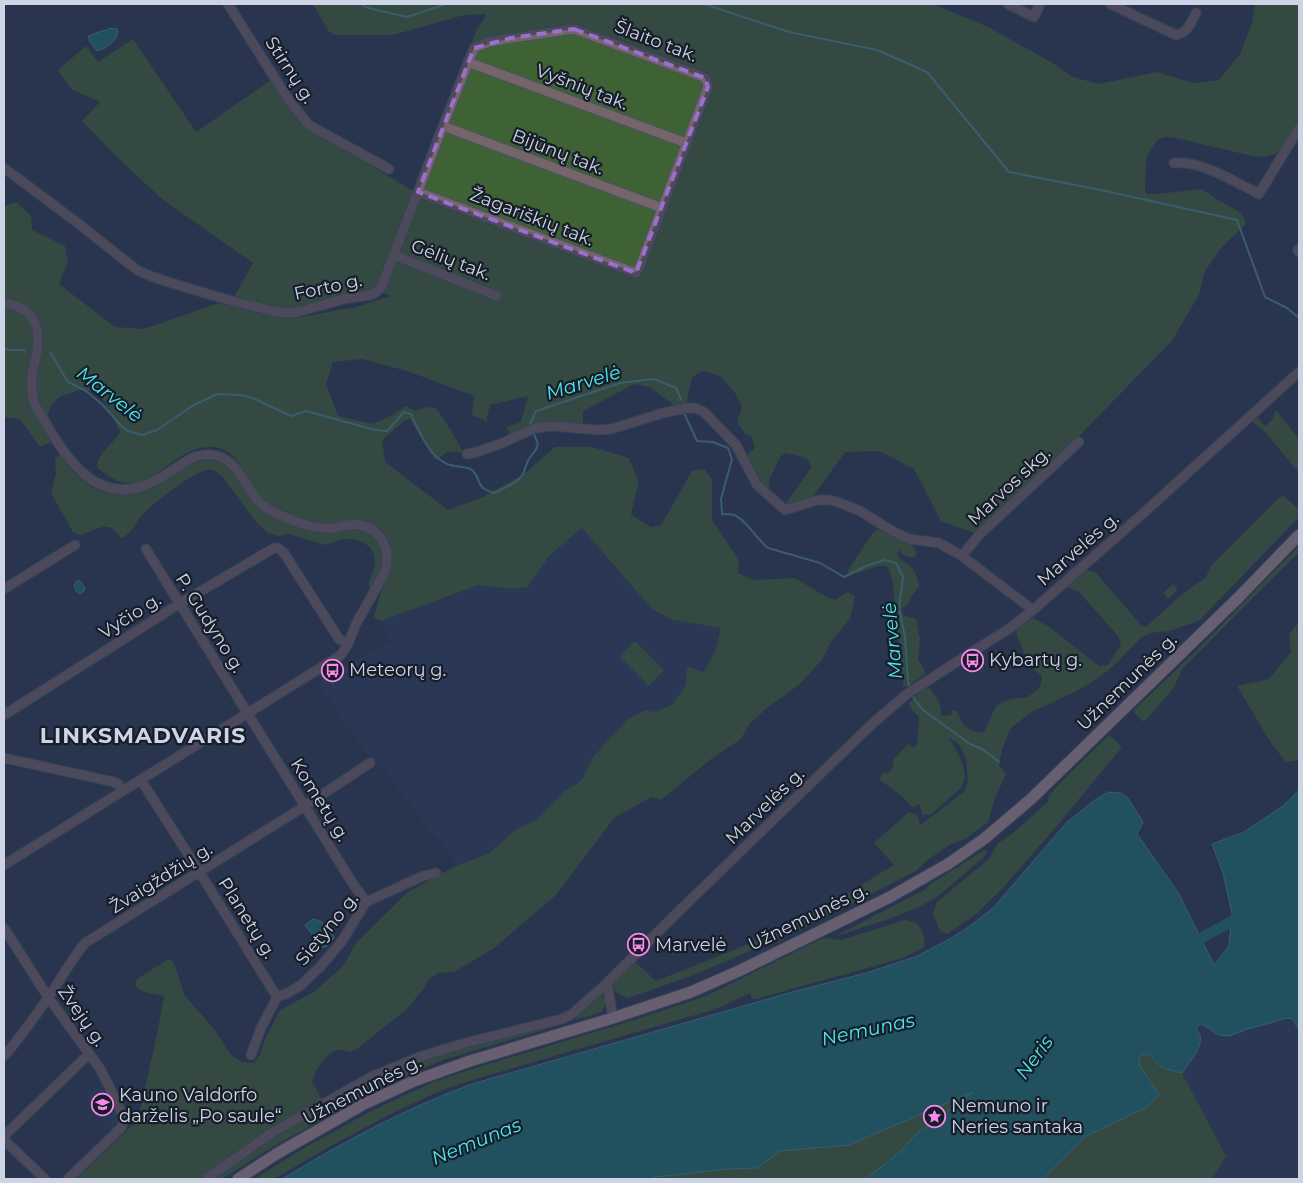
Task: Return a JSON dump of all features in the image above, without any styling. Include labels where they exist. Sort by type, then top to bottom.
[{"type":"main road","name":"Užnemunės g.","points":[[238,1179],[364,1104],[414,1081],[470,1060],[612,1018],[691,992],[741,970],[890,897],[948,864],[984,840],[1017,812],[1238,598],[1299,535]]},
{"type":"street","name":"Stirnų g.","points":[[228,4],[290,102],[304,120],[309,125],[389,169]]},
{"type":"street","points":[[1008,4],[1034,16],[1040,4]]},
{"type":"street","points":[[1110,4],[1176,35],[1181,34],[1187,29],[1196,14]]},
{"type":"street","name":"Šlaito tak.","points":[[474,48],[504,39],[574,29],[701,76],[708,81],[708,87],[686,143]]},
{"type":"street","name":"Forto g.","points":[[4,168],[144,274],[189,289],[277,312],[302,311],[344,299],[370,296],[381,288],[474,48]]},
{"type":"street","name":"Vyšnių tak.","points":[[468,62],[686,143]]},
{"type":"street","name":"Bijūnų tak.","points":[[443,126],[662,208]]},
{"type":"street","points":[[1174,163],[1181,162],[1212,170],[1259,194],[1299,128]]},
{"type":"street","points":[[662,208],[686,143]]},
{"type":"street","name":"Žagariškių tak.","points":[[418,192],[636,273],[662,208]]},
{"type":"street","name":"Gėlių tak.","points":[[394,255],[497,296]]},
{"type":"street","points":[[4,303],[26,311],[38,330],[39,338],[31,391],[35,405],[71,460],[97,484],[117,489],[135,488],[162,477],[190,458],[200,454],[218,456],[232,465],[260,504],[268,509],[302,524],[332,528],[352,524],[362,525],[376,533],[382,540],[388,556],[385,572],[356,624],[348,644],[341,655],[335,660],[4,865]]},
{"type":"street","name":"Marvelės g.","points":[[206,1179],[273,1132],[373,1076],[419,1057],[465,1043],[562,1019],[572,1014],[607,983],[872,724],[907,694],[1010,628],[1033,610],[1146,512],[1299,372]]},
{"type":"street","points":[[467,454],[500,444],[532,429],[553,426],[597,430],[611,428],[663,413],[695,408],[704,412],[736,445],[757,485],[785,510],[818,500],[830,500],[860,512],[894,532],[909,538],[939,543],[962,556],[1033,610]]},
{"type":"street","name":"Marvos skg.","points":[[962,556],[980,535],[1080,442]]},
{"type":"street","points":[[4,589],[75,544]]},
{"type":"street","name":"Vyčio g.","points":[[4,715],[179,604],[274,548],[278,548],[284,553],[339,639],[348,644]]},
{"type":"street","name":"P. Gudyno g.","points":[[146,549],[248,714]]},
{"type":"street","name":"Kometų g.","points":[[248,714],[366,902]]},
{"type":"street","points":[[4,758],[114,782],[123,791]]},
{"type":"street","name":"Žvaigždžių g.","points":[[4,1056],[19,1039],[85,943],[200,873],[370,763]]},
{"type":"street","name":"Planetų g.","points":[[141,780],[277,997]]},
{"type":"street","name":"Sietyno g.","points":[[277,997],[301,985],[321,966],[342,941],[366,902],[424,876],[436,874]]},
{"type":"street","name":"Žvejų g.","points":[[4,928],[48,997],[101,1070],[124,1117],[122,1127],[68,1179]]},
{"type":"street","points":[[607,983],[612,1018]]},
{"type":"street","points":[[251,1055],[261,1028],[277,997]]},
{"type":"street","points":[[4,1136],[89,1054]]},
{"type":"street","points":[[4,1140],[45,1179]]},
{"type":"highlighted area","points":[[574,29],[705,78],[708,87],[636,273],[418,192],[474,48],[511,38]]},
{"type":"shaded area","points":[[313,4],[933,4],[988,27],[1051,62],[1073,77],[1099,84],[1157,72],[1193,83],[1219,80],[1240,54],[1252,23],[1255,4],[1299,4],[1299,122],[1285,145],[1276,153],[1265,157],[1252,156],[1176,138],[1165,137],[1157,140],[1146,158],[1145,191],[1147,194],[1202,189],[1240,212],[1245,219],[1245,225],[1221,248],[1205,271],[1199,295],[1171,342],[1033,483],[974,533],[941,521],[914,469],[879,451],[845,452],[812,498],[787,507],[784,506],[811,468],[810,464],[805,458],[785,453],[780,457],[769,480],[770,493],[760,485],[745,456],[755,448],[751,436],[745,434],[737,422],[742,407],[735,393],[720,376],[703,371],[692,377],[686,406],[675,406],[650,387],[634,384],[583,411],[583,424],[542,425],[511,437],[506,427],[521,422],[528,396],[490,405],[486,421],[472,415],[474,396],[407,371],[362,359],[333,362],[326,384],[338,416],[373,424],[394,414],[405,406],[416,411],[426,407],[436,408],[463,452],[447,452],[436,460],[410,419],[405,420],[382,440],[385,462],[448,510],[483,497],[524,474],[555,447],[592,447],[629,458],[639,483],[631,515],[651,527],[661,525],[692,471],[704,469],[712,479],[712,520],[739,560],[738,573],[753,580],[795,578],[835,600],[847,592],[855,596],[850,619],[833,639],[821,661],[800,684],[749,724],[741,739],[711,759],[661,800],[652,797],[615,817],[556,895],[494,948],[454,972],[438,973],[429,979],[407,1009],[358,1048],[350,1052],[338,1050],[325,1058],[312,1081],[322,1100],[416,1062],[495,1040],[567,1023],[443,1060],[382,1086],[276,1145],[222,1179],[76,1179],[138,1120],[164,996],[140,990],[135,984],[137,979],[167,960],[171,960],[174,963],[185,996],[214,1029],[231,1055],[242,1062],[253,1063],[259,1057],[264,1042],[280,1010],[314,992],[343,966],[357,942],[408,892],[458,865],[488,854],[517,829],[536,820],[565,791],[582,780],[593,757],[627,720],[645,710],[654,712],[672,705],[686,685],[687,667],[704,672],[715,652],[721,628],[673,620],[652,609],[582,528],[550,555],[527,587],[513,589],[478,585],[381,621],[374,617],[390,567],[391,558],[387,541],[367,523],[357,520],[327,524],[317,523],[300,519],[276,509],[260,498],[235,458],[222,449],[213,447],[197,449],[182,455],[144,480],[130,483],[114,479],[97,467],[100,457],[120,432],[105,402],[94,392],[82,389],[59,397],[48,413],[49,421],[60,437],[40,447],[20,419],[4,417],[4,206],[16,202],[31,216],[32,230],[65,246],[68,262],[59,284],[115,327],[144,329],[219,303],[290,319],[356,307],[391,296],[378,291],[302,311],[232,301],[253,263],[162,199],[116,156],[82,121],[100,102],[71,89],[58,70],[86,46],[98,62],[133,39],[196,132],[271,80],[300,123],[415,192],[477,29],[487,14],[464,15],[393,35],[334,35],[328,31]]},
{"type":"shaded area","points":[[1276,410],[1299,439],[1299,473],[1266,433],[1251,420],[1256,416],[1265,426],[1272,420]]},
{"type":"shaded area","points":[[60,455],[74,473],[93,488],[113,494],[133,494],[149,488],[197,462],[218,461],[229,467],[256,503],[314,530],[354,528],[369,531],[383,547],[382,570],[369,594],[369,582],[375,566],[371,548],[363,542],[353,539],[342,539],[325,545],[289,534],[278,536],[268,533],[257,523],[221,475],[211,470],[193,476],[166,495],[145,512],[132,530],[121,538],[111,528],[107,527],[80,535],[73,532],[51,493],[56,474],[55,459]]},
{"type":"shaded area","points":[[1285,496],[1299,509],[1299,517],[1200,620],[1170,631],[1150,633],[1142,637],[1109,670],[1092,682],[1031,712],[1010,729],[1002,750],[999,765],[1006,774],[995,798],[988,822],[965,839],[951,844],[926,861],[916,871],[814,923],[694,975],[628,998],[614,990],[613,986],[618,976],[634,961],[656,981],[761,939],[826,906],[894,865],[874,843],[909,812],[918,816],[920,825],[964,792],[968,782],[966,758],[959,744],[951,739],[949,739],[964,769],[964,782],[961,788],[930,815],[923,815],[919,804],[912,807],[903,797],[879,779],[883,773],[890,772],[894,765],[892,761],[908,744],[914,748],[918,741],[919,717],[912,710],[909,703],[919,692],[928,686],[939,703],[941,715],[951,715],[952,711],[955,710],[966,727],[973,731],[984,732],[996,706],[1010,699],[1028,697],[1040,687],[1042,676],[1029,662],[1015,630],[1033,618],[1048,626],[1099,666],[1108,665],[1121,645],[1118,636],[1078,591],[1065,587],[1086,570],[1095,572],[1141,625],[1146,627],[1179,597],[1206,577],[1211,566],[1280,497]]},
{"type":"shaded area","points":[[582,528],[652,609],[699,625],[721,628],[715,652],[704,672],[686,685],[672,705],[654,712],[593,757],[582,780],[565,791],[536,820],[517,829],[488,854],[458,865],[435,834],[433,835],[385,770],[375,764],[351,731],[349,731],[319,683],[391,640],[381,621],[478,585],[513,589],[527,587],[550,555]]},
{"type":"shaded area","points":[[882,529],[908,540],[917,553],[915,557],[906,556],[899,550],[897,554],[900,559],[914,570],[919,586],[910,598],[909,603],[902,608],[903,615],[916,619],[920,639],[918,660],[925,674],[907,687],[903,686],[894,590],[889,571],[886,566],[878,566],[849,576],[847,572],[872,534],[876,530]]},
{"type":"shaded area","points":[[1299,546],[1299,552],[1183,668],[1173,689],[1144,722],[1133,711],[1201,646]]},
{"type":"shaded area","points":[[1173,584],[1178,589],[1168,599],[1163,593]]},
{"type":"shaded area","points":[[1299,622],[1299,760],[1286,762],[1271,743],[1237,686],[1269,679],[1291,652],[1289,634]]},
{"type":"shaded area","points":[[635,641],[664,670],[649,686],[619,656]]},
{"type":"shaded area","points":[[1109,735],[1122,747],[1056,827],[1001,890],[975,915],[947,934],[940,931],[933,914],[937,902],[990,858],[997,844],[1013,833],[1049,801],[1048,798],[1054,789]]},
{"type":"shaded area","points":[[984,850],[987,852],[984,857],[937,897],[917,908],[894,917],[837,935],[926,889],[929,885]]},
{"type":"shaded area","points":[[905,920],[917,924],[922,932],[924,945],[923,948],[902,958],[756,999],[752,999],[750,993],[716,1009],[442,1090],[334,1144],[274,1179],[254,1179],[306,1147],[371,1111],[433,1082],[706,996],[821,939],[841,940]]},
{"type":"shaded area","points":[[599,995],[603,995],[605,999],[605,1006],[602,1012],[575,1020],[578,1014]]},
{"type":"shaded area","points":[[1286,1018],[1293,1019],[1299,1031],[1299,1179],[1212,1179],[1226,1155],[1182,1073],[1197,1050],[1200,1036],[1196,1029],[1197,1026],[1202,1024],[1229,1036]]},
{"type":"shaded area","points":[[1142,1054],[1151,1056],[1162,1067],[1182,1073],[1226,1156],[1212,1179],[1043,1179],[1086,1136],[1147,1107],[1139,1064],[1139,1058]]},
{"type":"shaded area","name":"Kauno Valdorfo darželis „Po saule“","points":[[104,1082],[120,1116],[121,1123],[113,1132],[89,1108],[93,1103],[87,1096]]},
{"type":"shaded area","points":[[976,1091],[915,1135],[900,1152],[866,1179],[647,1179],[727,1169],[757,1168],[780,1151],[849,1145]]},
{"type":"water","points":[[112,28],[117,29],[117,36],[108,46],[97,51],[88,37],[94,33]]},
{"type":"water","points":[[77,581],[80,581],[85,588],[80,594],[74,586]]},
{"type":"water","name":"Neris","points":[[1299,790],[1299,1031],[1293,1019],[1286,1018],[1229,1036],[1219,1035],[1200,1024],[1196,1029],[1200,1036],[1199,1045],[1182,1073],[1164,1068],[1151,1056],[1143,1055],[1139,1058],[1139,1064],[1159,1095],[1147,1107],[1086,1136],[1043,1179],[866,1179],[900,1152],[915,1135],[973,1092],[849,1145],[780,1151],[757,1168],[727,1169],[647,1179],[282,1179],[374,1127],[422,1104],[472,1084],[796,991],[866,973],[915,957],[948,940],[993,908],[1067,822],[1108,792],[1120,793],[1127,797],[1143,822],[1137,834],[1179,894],[1214,965],[1229,946],[1232,913],[1223,873],[1212,844],[1244,832],[1283,806]]},
{"type":"water","points":[[313,919],[320,921],[332,931],[334,938],[326,947],[322,947],[305,925]]},
{"type":"waterway","points":[[361,4],[368,8],[407,17],[446,4]]},
{"type":"waterway","points":[[704,4],[789,32],[877,50],[927,72],[1009,172],[1237,220],[1265,297],[1287,308],[1299,318]]},
{"type":"waterway","name":"Marvelė","points":[[4,348],[8,350],[25,350]]},
{"type":"waterway","name":"Marvelė","points":[[50,352],[68,382],[86,391],[103,405],[122,427],[142,435],[157,430],[192,406],[217,394],[242,395],[291,416],[306,411],[375,430],[387,431],[404,412],[411,414],[425,442],[435,455],[447,464],[473,470],[483,488],[494,493],[511,485],[522,475],[538,445],[533,432]]},
{"type":"waterway","name":"Marvelė","points":[[531,428],[530,424],[536,411],[620,383],[654,379],[676,388],[681,399]]},
{"type":"waterway","name":"Marvelė","points":[[684,413],[697,441],[713,442],[728,448],[732,459],[721,499],[722,514],[738,517],[768,548],[820,563],[844,577],[866,566],[884,560],[896,563],[903,577],[899,608],[905,637],[910,687]]},
{"type":"waterway","name":"Marvelė","points":[[912,694],[923,710],[970,744],[984,750],[999,762]]},
{"type":"waterway","name":"Nemunas","points":[[1188,945],[1244,915]]},
{"type":"place","name":"Kybartų g.","points":[[973,660]]},
{"type":"place","name":"Meteorų g.","points":[[333,670]]},
{"type":"place","name":"Marvelė","points":[[639,945]]},
{"type":"place","name":"Kauno Valdorfo darželis „Po saule“","points":[[103,1105]]},
{"type":"place","name":"Nemuno ir Neries santaka","points":[[935,1116]]},
{"type":"district","name":"LINKSMADVARIS","points":[[143,735]]}]
